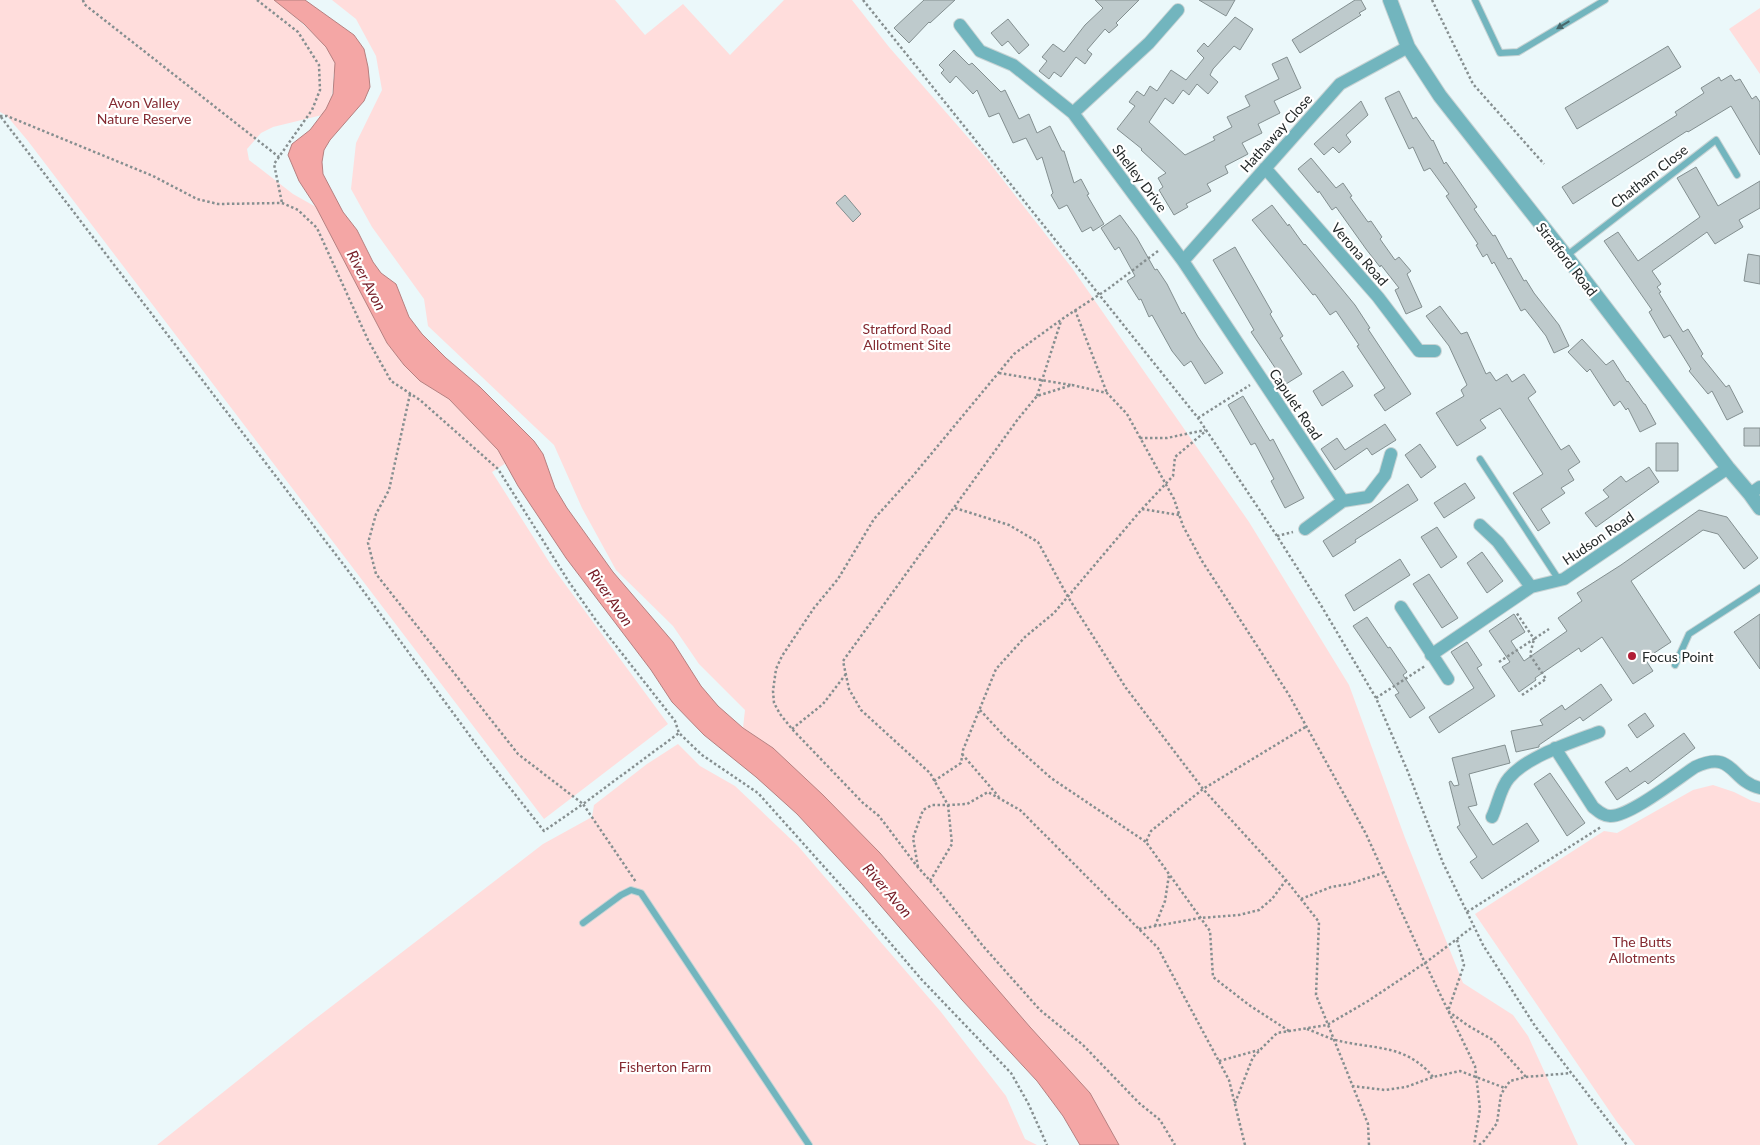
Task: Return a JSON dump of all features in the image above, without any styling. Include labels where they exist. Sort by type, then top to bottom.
[{"type":"street","name":"Stratford Road","points":[[1390,0],[1408,47],[1440,96],[1566,256],[1728,468],[1755,491],[1760,508]]},
{"type":"street","points":[[1073,113],[1149,43],[1178,10]]},
{"type":"street","name":"Shelley Drive","points":[[960,25],[980,51],[1013,65],[1073,113],[1183,261]]},
{"type":"street","name":"Hathaway Close","points":[[1183,261],[1340,84],[1408,47]]},
{"type":"street","name":"Verona Road","points":[[1265,168],[1378,297],[1419,351],[1435,351]]},
{"type":"street","name":"Capulet Road","points":[[1183,261],[1343,501]]},
{"type":"street","points":[[1305,529],[1343,501],[1368,497],[1385,475],[1391,454]]},
{"type":"street","name":"Hudson Road","points":[[1433,657],[1531,587],[1564,579],[1728,468]]},
{"type":"street","points":[[1480,525],[1498,542],[1531,587]]},
{"type":"street","points":[[1400,607],[1448,678]]},
{"type":"street","points":[[1492,817],[1509,777],[1528,763],[1555,748],[1599,732]]},
{"type":"street","points":[[1555,748],[1593,807],[1601,814],[1608,816],[1618,816],[1631,810],[1706,762],[1720,762],[1728,766],[1748,784],[1760,788]]},
{"type":"lane","points":[[1475,0],[1500,53],[1518,52],[1605,0]]},
{"type":"lane","name":"Chatham Close","points":[[1566,256],[1716,140],[1737,175]]},
{"type":"lane","points":[[1480,459],[1559,580]]},
{"type":"lane","points":[[1675,665],[1689,634],[1760,588]]},
{"type":"lane","points":[[583,923],[621,895],[631,890],[641,893],[809,1145]]},
{"type":"path","points":[[83,0],[84,4],[279,157]]},
{"type":"path","points":[[257,0],[298,32],[318,65],[320,90],[312,110],[274,164],[282,203]]},
{"type":"path","points":[[862,0],[1198,418],[1287,552],[1376,698],[1408,772],[1443,863],[1483,945],[1535,1026],[1627,1145]]},
{"type":"path","points":[[1432,0],[1473,84],[1544,164]]},
{"type":"path","points":[[0,116],[7,116],[153,176],[197,200],[218,204],[282,203],[298,210],[316,228],[368,340],[392,381],[420,400],[498,469],[569,582],[595,619],[675,720],[679,733],[702,755],[758,793],[844,888],[922,980],[1011,1072],[1048,1145]]},
{"type":"path","points":[[0,116],[344,565],[484,755],[544,831],[679,733]]},
{"type":"path","points":[[1170,242],[1099,295],[1014,354],[912,477],[874,519],[838,579],[814,608],[782,656],[773,681],[774,703],[792,729],[878,816],[918,868],[983,946],[1040,1010],[1083,1045],[1139,1103],[1160,1120],[1175,1145]]},
{"type":"path","points":[[1075,310],[1107,392],[1127,414],[1174,499],[1182,526],[1202,561],[1289,694],[1366,834],[1475,1066],[1480,1109],[1474,1145]]},
{"type":"path","points":[[930,881],[952,844],[948,805],[930,773],[861,710],[849,689],[843,661],[1018,419],[1037,396],[1062,320]]},
{"type":"path","points":[[999,373],[1107,392]]},
{"type":"path","points":[[1198,418],[1261,378]]},
{"type":"path","points":[[1037,396],[1072,385]]},
{"type":"path","points":[[410,393],[389,490],[376,514],[368,543],[376,574],[518,754],[583,804],[637,882]]},
{"type":"path","points":[[1140,438],[1167,438],[1206,430]]},
{"type":"path","points":[[934,781],[961,763],[962,754],[996,669],[1025,637],[1054,613],[1142,509],[1173,476],[1175,457],[1206,430]]},
{"type":"path","points":[[955,508],[1009,525],[1038,542],[1068,597],[1126,688],[1203,789],[1286,880],[1320,922],[1316,995],[1368,1124],[1368,1145]]},
{"type":"path","points":[[1142,509],[1179,515]]},
{"type":"path","points":[[1510,602],[1534,639],[1530,655],[1546,679],[1522,695]]},
{"type":"path","points":[[1500,662],[1548,630]]},
{"type":"path","points":[[1376,698],[1433,657]]},
{"type":"path","points":[[792,729],[823,704],[846,674]]},
{"type":"path","points":[[980,710],[1005,737],[1052,778],[1146,842],[1210,930],[1213,976],[1249,1005],[1289,1031]]},
{"type":"path","points":[[1146,842],[1152,831],[1203,789],[1306,726]]},
{"type":"path","points":[[962,754],[1000,798]]},
{"type":"path","points":[[918,868],[913,838],[923,810],[932,805],[967,804],[988,792],[1020,810],[1158,948],[1229,1080],[1244,1145]]},
{"type":"path","points":[[1467,912],[1618,816]]},
{"type":"path","points":[[1301,899],[1331,887],[1349,884],[1383,872]]},
{"type":"path","points":[[1155,926],[1165,901],[1169,874]]},
{"type":"path","points":[[1139,929],[1200,918],[1238,916],[1259,910],[1272,899],[1286,880]]},
{"type":"path","points":[[1235,1104],[1253,1057],[1277,1033],[1327,1025],[1368,1001],[1425,963],[1474,926]]},
{"type":"path","points":[[1448,1011],[1464,965],[1457,939]]},
{"type":"path","points":[[1448,1011],[1493,1040],[1526,1077]]},
{"type":"path","points":[[1305,1028],[1333,1039],[1391,1049],[1424,1066],[1433,1077]]},
{"type":"path","points":[[1219,1061],[1260,1050]]},
{"type":"path","points":[[1352,1086],[1385,1090],[1406,1087],[1433,1077],[1460,1071],[1505,1088]]},
{"type":"path","points":[[1479,1145],[1484,1142],[1497,1123],[1501,1094],[1510,1081],[1526,1077],[1571,1073]]},
{"type":"green space","name":"Avon Valley Nature Reserve","points":[[0,0],[274,0],[318,39],[332,56],[335,64],[332,94],[328,107],[322,115],[273,127],[261,133],[247,149],[249,160],[293,194],[316,207],[387,343],[404,365],[420,381],[449,399],[498,450],[506,463],[492,472],[551,565],[668,724],[544,819],[28,141],[7,116],[0,112]]},
{"type":"green space","name":"Stratford Road Allotment Site","points":[[332,0],[615,0],[645,35],[683,4],[730,55],[784,0],[852,0],[889,47],[985,157],[1072,268],[1249,522],[1349,685],[1405,838],[1463,983],[1513,1015],[1528,1036],[1578,1145],[1119,1145],[1090,1093],[1030,1027],[880,853],[773,748],[743,728],[745,710],[699,664],[673,626],[616,570],[582,508],[554,445],[428,326],[424,299],[372,227],[351,189],[356,143],[382,90],[376,56],[356,19]]},
{"type":"green space","points":[[1760,8],[1760,74],[1729,29]]},
{"type":"green space","name":"Fisherton Farm","points":[[678,744],[700,766],[735,786],[798,846],[941,1012],[1006,1096],[1025,1139],[1037,1145],[157,1145],[306,1026],[543,844],[592,817],[594,805],[647,764]]},
{"type":"green space","name":"The Butts Allotments","points":[[1713,785],[1760,803],[1760,1145],[1635,1145],[1617,1122],[1475,914],[1604,831],[1617,833],[1693,790]]},
{"type":"water","name":"River Avon","points":[[274,0],[305,0],[354,35],[364,49],[370,87],[364,101],[330,140],[324,150],[323,174],[343,212],[357,230],[373,262],[381,273],[396,284],[409,317],[422,334],[446,358],[480,387],[534,441],[543,454],[555,488],[567,508],[613,572],[673,642],[701,686],[718,706],[743,728],[773,748],[880,853],[1030,1027],[1090,1093],[1119,1145],[1080,1145],[1063,1116],[1037,1081],[962,1000],[862,884],[797,814],[756,777],[704,735],[672,702],[651,670],[566,558],[518,486],[498,450],[449,399],[420,381],[404,365],[387,343],[316,207],[299,181],[288,155],[292,144],[310,130],[326,109],[333,94],[335,63],[326,47],[304,24]]},
{"type":"building","points":[[924,0],[955,0],[929,22],[909,43],[894,28]]},
{"type":"building","points":[[1095,0],[1139,0],[1116,23],[1118,25],[1109,33],[1105,29],[1087,50],[1092,54],[1085,64],[1076,57],[1061,77],[1054,72],[1049,79],[1039,71],[1047,61],[1042,57],[1053,44],[1064,52],[1085,25],[1103,8]]},
{"type":"building","points":[[1199,0],[1235,0],[1226,16]]},
{"type":"building","points":[[1355,0],[1361,0],[1366,9],[1359,13],[1361,15],[1300,53],[1292,40]]},
{"type":"building","points":[[1235,17],[1253,29],[1240,50],[1234,46],[1213,69],[1210,75],[1218,82],[1208,94],[1197,84],[1189,95],[1183,90],[1173,104],[1165,98],[1149,122],[1185,155],[1215,140],[1213,137],[1232,127],[1227,117],[1250,106],[1245,96],[1279,79],[1272,64],[1287,57],[1301,88],[1274,101],[1280,113],[1258,124],[1262,133],[1242,143],[1248,154],[1225,166],[1228,173],[1207,184],[1211,191],[1186,204],[1188,207],[1174,215],[1159,190],[1163,187],[1158,178],[1166,173],[1142,149],[1117,129],[1135,106],[1129,102],[1137,91],[1144,96],[1150,86],[1157,91],[1171,70],[1186,80],[1204,58],[1197,51],[1204,43],[1208,47]]},
{"type":"building","points":[[1008,19],[1029,45],[1019,54],[1008,41],[1002,46],[991,33]]},
{"type":"building","points":[[1668,46],[1681,67],[1577,129],[1565,108]]},
{"type":"building","points":[[954,50],[969,65],[972,63],[1001,92],[1005,90],[1019,119],[1029,114],[1037,133],[1050,126],[1062,151],[1064,151],[1074,183],[1081,179],[1089,194],[1087,195],[1104,224],[1093,231],[1091,227],[1082,232],[1067,205],[1059,209],[1051,195],[1053,193],[1042,157],[1037,160],[1026,138],[1013,143],[999,113],[989,117],[977,90],[973,94],[956,76],[950,83],[941,73],[944,70],[939,65]]},
{"type":"building","points":[[1731,75],[1735,81],[1740,79],[1752,99],[1756,96],[1760,102],[1760,155],[1731,106],[1687,131],[1573,204],[1562,187],[1677,115],[1675,112],[1704,93],[1701,88],[1719,77],[1721,81]]},
{"type":"building","points":[[1399,91],[1413,119],[1416,117],[1433,140],[1444,164],[1446,162],[1477,207],[1474,209],[1493,236],[1495,235],[1508,259],[1511,258],[1524,281],[1526,280],[1559,325],[1569,346],[1554,353],[1546,336],[1525,309],[1521,311],[1494,262],[1492,264],[1487,254],[1483,257],[1476,245],[1478,244],[1446,196],[1449,194],[1430,168],[1424,171],[1413,147],[1409,149],[1385,98]]},
{"type":"building","points":[[1361,101],[1368,115],[1346,135],[1351,142],[1339,153],[1333,147],[1324,155],[1314,144]]},
{"type":"building","points":[[1311,158],[1336,188],[1343,183],[1352,196],[1350,197],[1368,222],[1371,221],[1382,237],[1380,239],[1395,260],[1399,257],[1411,271],[1407,274],[1422,307],[1406,314],[1395,290],[1399,288],[1366,249],[1336,207],[1332,210],[1319,191],[1318,193],[1298,169]]},
{"type":"building","points":[[1696,167],[1718,206],[1760,181],[1760,208],[1739,220],[1743,227],[1715,244],[1707,232],[1652,271],[1661,284],[1657,287],[1661,292],[1659,293],[1683,332],[1688,329],[1703,354],[1701,356],[1726,387],[1729,385],[1743,412],[1727,420],[1712,391],[1708,394],[1689,371],[1691,369],[1670,335],[1664,338],[1649,312],[1652,310],[1604,241],[1618,232],[1638,261],[1700,217],[1677,178]]},
{"type":"building","points":[[845,195],[861,214],[853,222],[836,203]]},
{"type":"building","points":[[1272,205],[1355,305],[1370,328],[1368,329],[1411,394],[1385,411],[1374,395],[1385,388],[1336,311],[1330,315],[1315,294],[1313,295],[1252,220]]},
{"type":"building","points":[[1120,215],[1137,238],[1155,270],[1157,269],[1167,284],[1182,314],[1184,312],[1198,337],[1223,373],[1205,384],[1191,361],[1184,366],[1172,351],[1152,315],[1149,317],[1141,299],[1139,300],[1127,281],[1135,276],[1119,247],[1115,250],[1101,228]]},
{"type":"building","points":[[1235,247],[1272,312],[1270,314],[1283,336],[1280,338],[1302,374],[1286,384],[1251,332],[1254,330],[1213,260]]},
{"type":"building","points":[[1748,254],[1760,256],[1760,284],[1744,281]]},
{"type":"building","points":[[1440,306],[1461,334],[1467,332],[1486,374],[1490,372],[1496,381],[1507,374],[1512,382],[1524,374],[1536,392],[1528,398],[1561,450],[1569,445],[1580,462],[1568,470],[1574,480],[1561,488],[1565,493],[1541,509],[1550,523],[1538,531],[1513,493],[1543,474],[1500,408],[1480,420],[1486,428],[1457,446],[1436,413],[1464,396],[1461,390],[1467,385],[1449,346],[1426,316]]},
{"type":"building","points":[[1582,339],[1606,365],[1613,360],[1627,382],[1645,404],[1656,424],[1640,432],[1628,408],[1626,410],[1620,401],[1614,406],[1590,369],[1587,372],[1568,352]]},
{"type":"building","points":[[1343,371],[1353,386],[1322,406],[1313,391]]},
{"type":"building","points":[[1243,396],[1270,441],[1273,439],[1304,498],[1285,508],[1271,481],[1274,479],[1255,443],[1251,445],[1228,405]]},
{"type":"building","points":[[1385,424],[1396,440],[1372,455],[1367,448],[1335,470],[1321,449],[1337,438],[1345,450]]},
{"type":"building","points":[[1744,428],[1760,428],[1760,446],[1744,446]]},
{"type":"building","points":[[1656,443],[1678,443],[1678,471],[1656,471]]},
{"type":"building","points":[[1420,444],[1436,467],[1421,478],[1405,455]]},
{"type":"building","points":[[1649,467],[1659,482],[1596,527],[1585,513],[1609,497],[1603,490],[1621,476],[1626,482]]},
{"type":"building","points":[[1465,483],[1475,498],[1444,518],[1434,503]]},
{"type":"building","points":[[1408,484],[1418,500],[1355,540],[1356,542],[1333,557],[1323,541]]},
{"type":"building","points":[[1699,510],[1727,517],[1758,558],[1744,569],[1718,534],[1703,530],[1631,581],[1671,642],[1645,659],[1653,671],[1633,684],[1602,637],[1581,652],[1579,648],[1535,678],[1536,680],[1519,692],[1502,667],[1510,662],[1489,631],[1514,614],[1525,632],[1511,641],[1524,661],[1567,631],[1558,618],[1582,601],[1577,593],[1621,565]]},
{"type":"building","points":[[1437,527],[1457,557],[1441,568],[1421,537]]},
{"type":"building","points":[[1482,552],[1503,581],[1487,593],[1467,563]]},
{"type":"building","points":[[1400,559],[1410,575],[1354,611],[1345,595]]},
{"type":"building","points":[[1429,574],[1458,618],[1442,628],[1413,584]]},
{"type":"building","points":[[1760,614],[1760,669],[1734,632]]},
{"type":"building","points":[[1367,617],[1407,672],[1403,675],[1425,708],[1410,718],[1395,695],[1399,693],[1353,626]]},
{"type":"building","points":[[1467,642],[1482,665],[1477,668],[1495,696],[1439,733],[1429,717],[1474,688],[1451,652]]},
{"type":"building","points":[[1601,684],[1612,700],[1583,721],[1580,717],[1539,745],[1539,747],[1516,752],[1511,731],[1543,725],[1540,720],[1562,705],[1565,710]]},
{"type":"building","points":[[1645,713],[1654,726],[1637,738],[1628,725]]},
{"type":"building","points":[[1684,733],[1695,748],[1648,784],[1645,781],[1617,800],[1605,782],[1627,767],[1630,772]]},
{"type":"building","points":[[1505,745],[1510,763],[1469,774],[1477,805],[1468,807],[1493,845],[1527,823],[1539,841],[1482,879],[1470,862],[1477,857],[1457,827],[1460,825],[1449,782],[1451,781],[1454,786],[1459,785],[1452,758]]},
{"type":"building","points":[[1550,773],[1585,823],[1567,836],[1534,784]]},
{"type":"place","name":"Focus Point","points":[[1632,656]]}]
